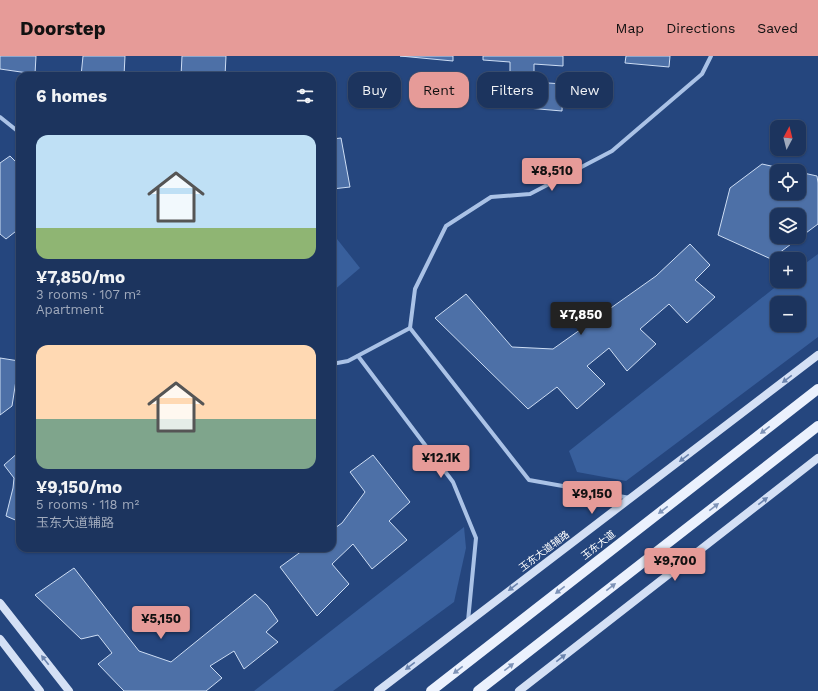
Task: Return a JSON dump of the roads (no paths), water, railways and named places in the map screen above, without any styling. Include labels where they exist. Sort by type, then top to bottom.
[{"type":"main road","name":"玉东大道","points":[[431,691],[818,389]]},
{"type":"main road","points":[[478,691],[818,426]]},
{"type":"street","points":[[631,498],[529,480],[410,328],[415,289],[446,226],[490,197],[530,194],[612,151],[702,74],[712,56]]},
{"type":"street","points":[[0,117],[16,130]]},
{"type":"street","points":[[336,363],[348,361],[410,328]]},
{"type":"street","name":"玉东大道辅路","points":[[378,691],[818,355]]},
{"type":"street","points":[[358,356],[453,482],[476,538],[468,622]]},
{"type":"street","points":[[519,691],[818,458]]},
{"type":"street","points":[[0,603],[69,691]]},
{"type":"street","points":[[0,639],[40,691]]}]
